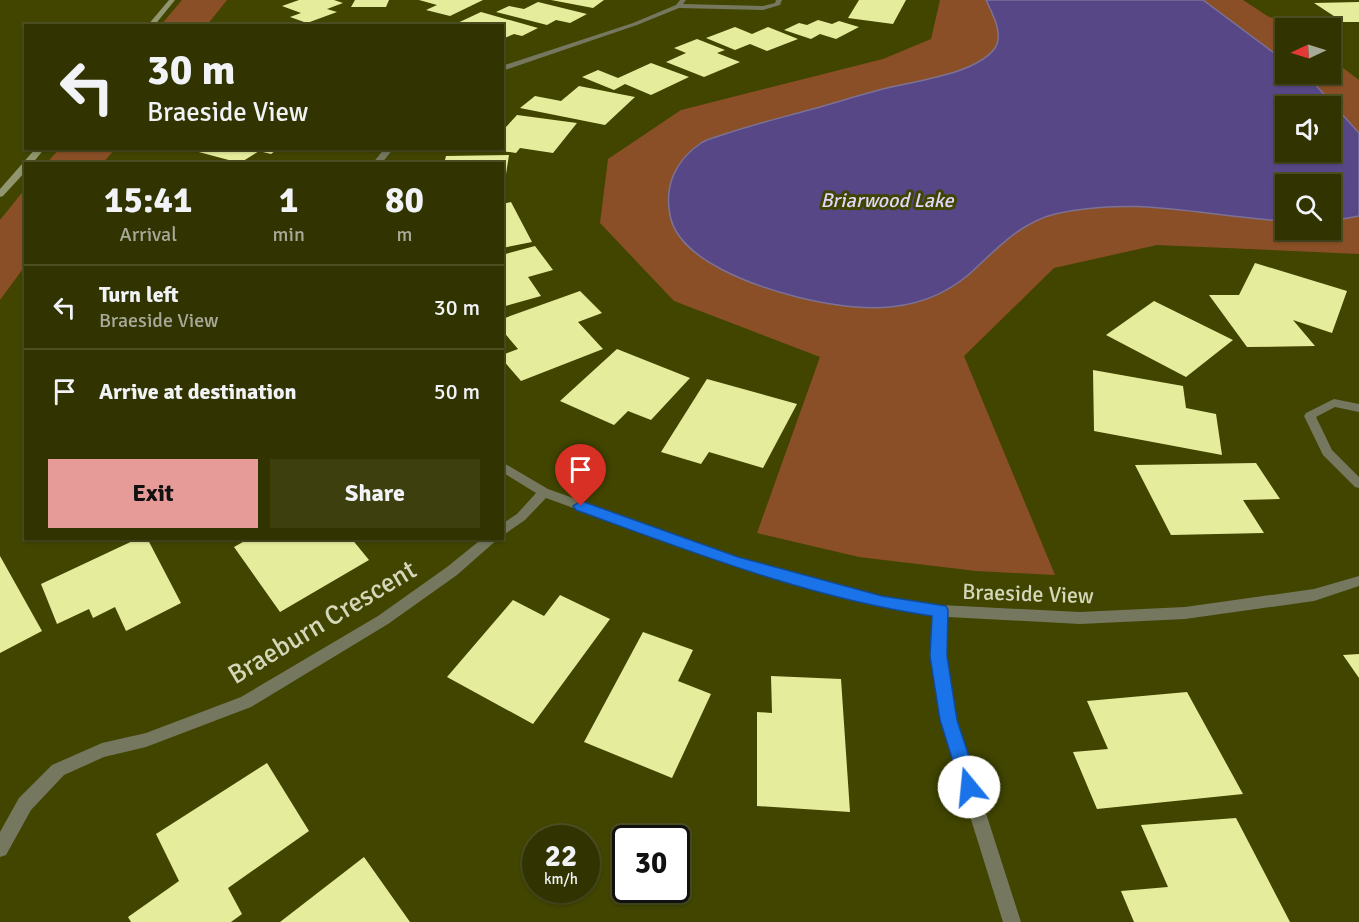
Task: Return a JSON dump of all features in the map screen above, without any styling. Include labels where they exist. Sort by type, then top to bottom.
[{"type":"main road","points":[[152,24],[172,0]]},
{"type":"main road","points":[[28,162],[38,150]]},
{"type":"main road","points":[[0,194],[24,166]]},
{"type":"street","points":[[504,68],[635,25],[680,3],[763,8],[778,4],[778,0]]},
{"type":"street","points":[[504,61],[513,65]]},
{"type":"street","points":[[378,162],[388,150]]},
{"type":"street","points":[[1359,408],[1334,403],[1310,416],[1327,452],[1359,484]]},
{"type":"street","name":"Braeside View","points":[[504,467],[544,492],[736,562],[882,602],[940,610],[1080,618],[1185,613],[1314,595],[1359,581]]},
{"type":"street","points":[[504,529],[520,517],[544,492]]},
{"type":"street","name":"Braeburn Crescent","points":[[0,849],[25,804],[58,770],[102,750],[146,740],[246,702],[383,620],[452,571],[491,540]]},
{"type":"street","points":[[940,610],[938,656],[948,720],[1012,922]]},
{"type":"shaded area","points":[[182,0],[227,0],[208,24],[162,24]]},
{"type":"shaded area","points":[[940,0],[1243,0],[1269,17],[1275,18],[1275,84],[1341,84],[1341,66],[1359,80],[1359,254],[1157,245],[1054,268],[964,356],[1055,575],[976,571],[859,557],[757,533],[820,357],[674,301],[600,223],[608,159],[681,110],[883,59],[931,39]]},
{"type":"shaded area","points":[[58,150],[114,150],[104,162],[48,162]]},
{"type":"shaded area","points":[[24,190],[24,267],[0,300],[0,220]]},
{"type":"water","name":"Briarwood Lake","points":[[986,0],[1203,0],[1275,54],[1275,84],[1315,84],[1326,96],[1275,96],[1275,162],[1341,162],[1341,113],[1359,133],[1359,216],[1341,219],[1341,174],[1275,174],[1275,220],[1143,207],[1085,209],[1055,214],[1022,228],[957,283],[936,295],[915,303],[869,308],[797,297],[742,279],[703,259],[676,231],[670,215],[671,184],[679,165],[701,143],[744,128],[885,88],[935,78],[963,69],[987,56],[995,48],[998,30]]},
{"type":"building","points":[[299,0],[334,0],[343,3],[327,9],[337,12],[307,23],[290,17],[301,13],[282,6]]},
{"type":"building","points":[[355,0],[389,0],[386,7],[351,7]]},
{"type":"building","points":[[419,0],[483,0],[450,16],[426,10],[437,5]]},
{"type":"building","points":[[551,0],[604,0],[593,8]]},
{"type":"building","points":[[859,0],[906,0],[893,24],[848,18]]},
{"type":"building","points":[[538,2],[587,14],[570,23],[556,20],[547,25],[496,12],[509,6],[524,9]]},
{"type":"building","points":[[1359,2],[1359,22],[1343,22],[1341,18],[1337,18],[1314,3]]},
{"type":"building","points":[[481,12],[538,28],[522,36],[514,34],[504,38],[504,24],[455,24]]},
{"type":"building","points":[[818,20],[832,24],[839,21],[859,27],[836,39],[820,34],[811,39],[784,30],[799,23],[807,25]]},
{"type":"building","points":[[735,27],[752,34],[768,27],[798,39],[767,51],[750,44],[735,50],[706,38]]},
{"type":"building","points":[[697,39],[725,50],[717,53],[740,62],[704,77],[666,62],[686,53],[674,48]]},
{"type":"building","points":[[651,63],[689,77],[651,95],[625,84],[614,90],[582,77],[598,70],[618,78]]},
{"type":"building","points":[[579,86],[635,97],[605,125],[520,108],[535,96],[561,101]]},
{"type":"building","points":[[517,115],[577,123],[553,153],[520,148],[516,153],[495,150],[504,150],[504,126]]},
{"type":"building","points":[[276,150],[271,154],[259,151],[242,162],[195,151]]},
{"type":"building","points":[[509,155],[504,187],[504,162],[444,162],[446,156]]},
{"type":"building","points":[[511,202],[532,242],[504,248],[504,204]]},
{"type":"building","points":[[535,246],[553,270],[528,277],[541,296],[504,306],[504,254]]},
{"type":"building","points":[[1255,263],[1347,291],[1332,333],[1293,320],[1315,346],[1247,347],[1209,295],[1239,295]]},
{"type":"building","points":[[580,291],[602,313],[578,322],[603,349],[521,381],[504,361],[504,354],[518,349],[504,332],[504,318]]},
{"type":"building","points":[[1154,301],[1233,340],[1186,377],[1106,335]]},
{"type":"building","points":[[617,349],[690,378],[651,420],[628,411],[614,425],[560,401]]},
{"type":"building","points":[[1093,370],[1183,386],[1186,408],[1216,414],[1222,455],[1094,431]]},
{"type":"building","points":[[707,379],[797,404],[763,468],[709,452],[701,464],[661,452]]},
{"type":"building","points":[[1256,463],[1280,499],[1243,500],[1264,533],[1171,535],[1135,465]]},
{"type":"building","points":[[135,540],[148,540],[181,603],[126,631],[115,607],[93,618],[89,609],[57,624],[41,584]]},
{"type":"building","points":[[246,540],[353,540],[369,560],[280,612],[234,547]]},
{"type":"building","points":[[0,556],[42,631],[0,653]]},
{"type":"building","points":[[560,595],[610,619],[533,724],[447,677],[513,600],[544,616]]},
{"type":"building","points":[[643,632],[693,650],[678,681],[711,694],[672,778],[584,742]]},
{"type":"building","points":[[1359,654],[1359,678],[1343,655]]},
{"type":"building","points":[[771,676],[841,679],[850,812],[757,806],[757,712],[772,713]]},
{"type":"building","points":[[1187,692],[1243,794],[1097,809],[1073,752],[1108,749],[1087,701]]},
{"type":"building","points":[[267,763],[309,831],[228,888],[242,914],[231,922],[131,922],[128,917],[179,881],[156,834]]},
{"type":"building","points":[[1236,818],[1290,922],[1134,922],[1121,891],[1168,887],[1141,825]]},
{"type":"building","points":[[364,857],[410,922],[280,922]]},
{"type":"route","points":[[581,506],[736,562],[882,602],[940,610],[938,656],[948,720],[969,787]]}]
